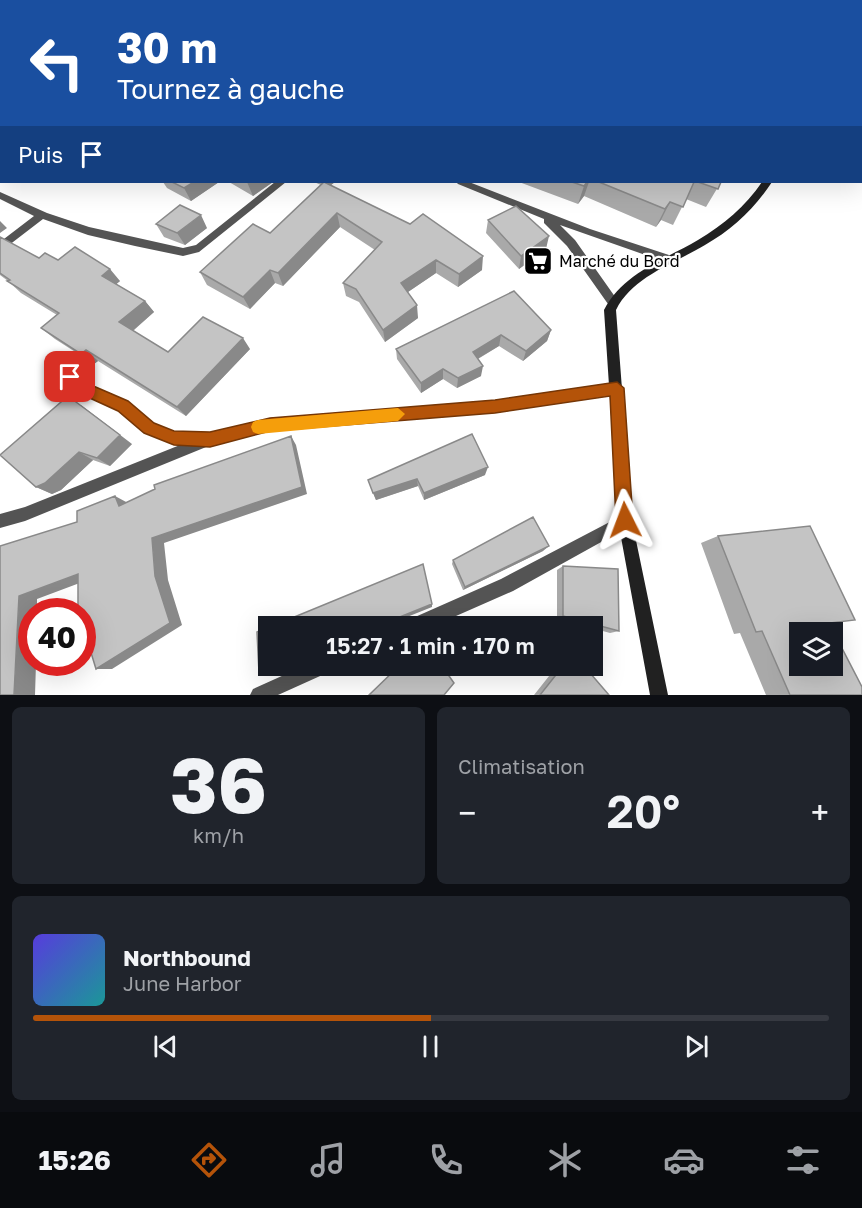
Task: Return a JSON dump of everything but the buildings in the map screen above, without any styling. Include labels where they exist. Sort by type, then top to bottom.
[{"type":"street","points":[[0,195],[40,216],[68,226],[124,240],[190,252],[199,248],[280,183]]},
{"type":"street","points":[[463,183],[544,216],[671,260]]},
{"type":"street","points":[[612,301],[625,287],[714,235],[758,197],[766,183]]},
{"type":"street","points":[[0,248],[40,216]]},
{"type":"street","points":[[544,216],[571,243],[612,301],[612,344],[625,520],[659,695]]},
{"type":"street","points":[[70,377],[86,390],[123,406],[149,428],[174,438],[210,440]]},
{"type":"street","points":[[0,521],[25,514],[210,440],[270,424],[495,407],[617,388]]},
{"type":"street","points":[[437,616],[507,585],[625,520]]},
{"type":"street","points":[[260,695],[301,676]]},
{"type":"slow traffic","points":[[258,427],[270,424],[398,414]]},
{"type":"place","name":"Marché du Bord","points":[[538,261]]},
{"type":"route","points":[[70,377],[86,390],[123,406],[149,428],[174,438],[210,440],[270,424],[495,407],[617,388],[625,520]]}]
